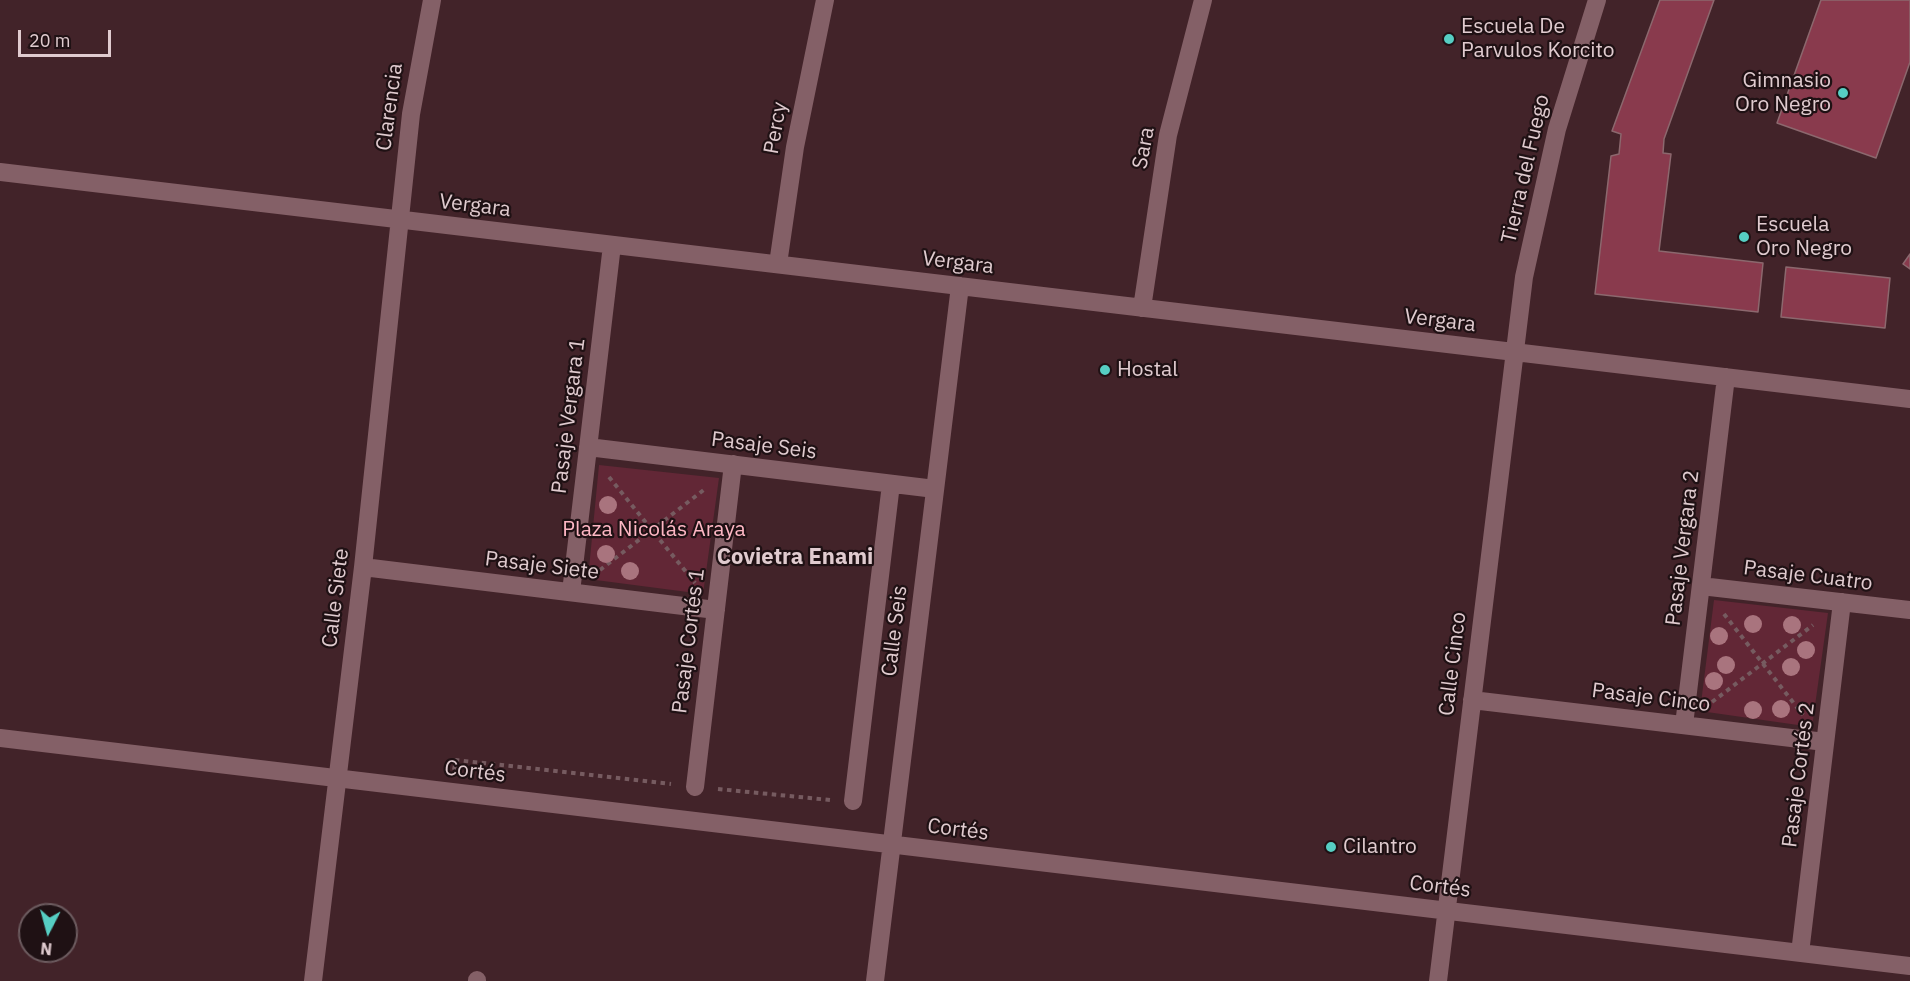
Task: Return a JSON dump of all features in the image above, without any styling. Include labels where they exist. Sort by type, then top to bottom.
[{"type":"street","name":"Clarencia","points":[[400,220],[411,114],[432,0]]},
{"type":"street","name":"Percy","points":[[778,264],[795,147],[825,0]]},
{"type":"street","name":"Sara","points":[[1142,308],[1168,135],[1203,0]]},
{"type":"street","name":"Tierra del Fuego","points":[[1513,352],[1539,202],[1560,119],[1597,0]]},
{"type":"street","name":"Vergara","points":[[0,172],[1910,399]]},
{"type":"street","name":"Calle Siete","points":[[313,981],[363,567],[400,220]]},
{"type":"street","name":"Pasaje Vergara 1","points":[[570,592],[612,245]]},
{"type":"street","name":"Calle Seis","points":[[875,981],[960,286]]},
{"type":"street","name":"Calle Cinco","points":[[1438,981],[1513,352]]},
{"type":"street","name":"Pasaje Vergara 2","points":[[1684,725],[1726,377]]},
{"type":"street","name":"Pasaje Seis","points":[[588,447],[935,489]]},
{"type":"street","name":"Pasaje Cortés 1","points":[[695,787],[733,464]]},
{"type":"street","name":"Calle Seis","points":[[853,801],[891,484]]},
{"type":"street","name":"Pasaje Siete","points":[[363,567],[716,610]]},
{"type":"street","name":"Pasaje Cuatro","points":[[1701,586],[1910,610]]},
{"type":"street","name":"Pasaje Cortés 2","points":[[1800,953],[1842,602]]},
{"type":"street","name":"Pasaje Cinco","points":[[1472,700],[1825,742]]},
{"type":"street","name":"Cortés","points":[[0,738],[1910,966]]},
{"type":"path","points":[[588,447],[599,465],[716,610]]},
{"type":"path","points":[[570,592],[733,464]]},
{"type":"path","points":[[1701,586],[1825,742]]},
{"type":"path","points":[[1684,725],[1842,602]]},
{"type":"path","points":[[449,792],[456,760],[695,787],[853,801]]},
{"type":"green space","name":"Plaza Nicolás Araya","points":[[599,465],[719,478],[703,594],[588,579]]},
{"type":"green space","points":[[1714,600],[1828,613],[1812,727],[1700,711]]},
{"type":"building","points":[[1660,0],[1714,0],[1664,139],[1663,153],[1671,154],[1659,251],[1763,263],[1758,312],[1595,294],[1611,156],[1619,154],[1621,134],[1612,131]]},
{"type":"building","name":"Gimnasio Oro Negro","points":[[1821,0],[1910,0],[1910,62],[1876,158],[1777,123]]},
{"type":"building","points":[[1910,254],[1910,269],[1903,264]]},
{"type":"building","points":[[1786,267],[1890,278],[1885,328],[1781,317]]},
{"type":"place","name":"Escuela De Parvulos Korcito","points":[[1449,39]]},
{"type":"place","name":"Gimnasio Oro Negro","points":[[1843,93]]},
{"type":"place","name":"Escuela Oro Negro","points":[[1744,237]]},
{"type":"place","name":"Hostal","points":[[1105,370]]},
{"type":"place","name":"Cilantro","points":[[1331,847]]},
{"type":"district","name":"Covietra Enami","points":[[795,558]]}]
